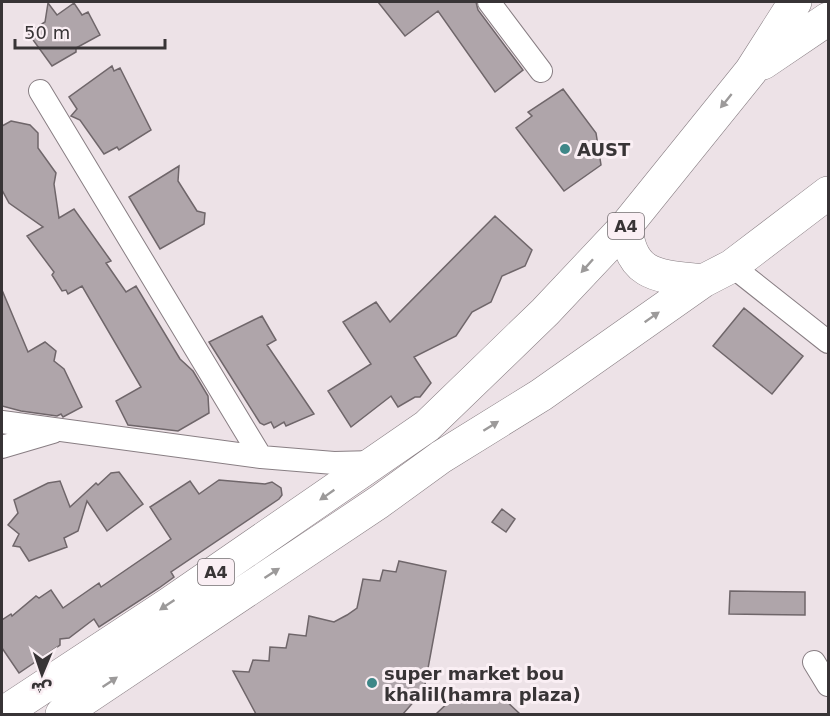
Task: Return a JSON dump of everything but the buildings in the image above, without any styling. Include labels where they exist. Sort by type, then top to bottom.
[{"type":"highway","name":"A4","points":[[2,714],[169,604],[427,426],[545,312],[626,226],[751,71],[795,2]]},
{"type":"highway","points":[[751,71],[821,27]]},
{"type":"highway","name":"A4","points":[[62,714],[379,502],[441,457],[541,395],[703,281],[732,266],[825,192]]},
{"type":"highway","points":[[626,226],[627,245],[633,258],[642,268],[660,276],[703,281]]},
{"type":"street","points":[[489,2],[541,71]]},
{"type":"street","points":[[40,91],[261,457]]},
{"type":"street","points":[[732,266],[828,342]]},
{"type":"street","points":[[2,422],[261,457],[334,463],[375,462]]},
{"type":"street","points":[[2,447],[57,431]]},
{"type":"street","points":[[814,662],[828,685]]},
{"type":"place","name":"AUST","points":[[565,149]]},
{"type":"place","name":"super market bou khalil(hamra plaza)","points":[[372,683]]}]
